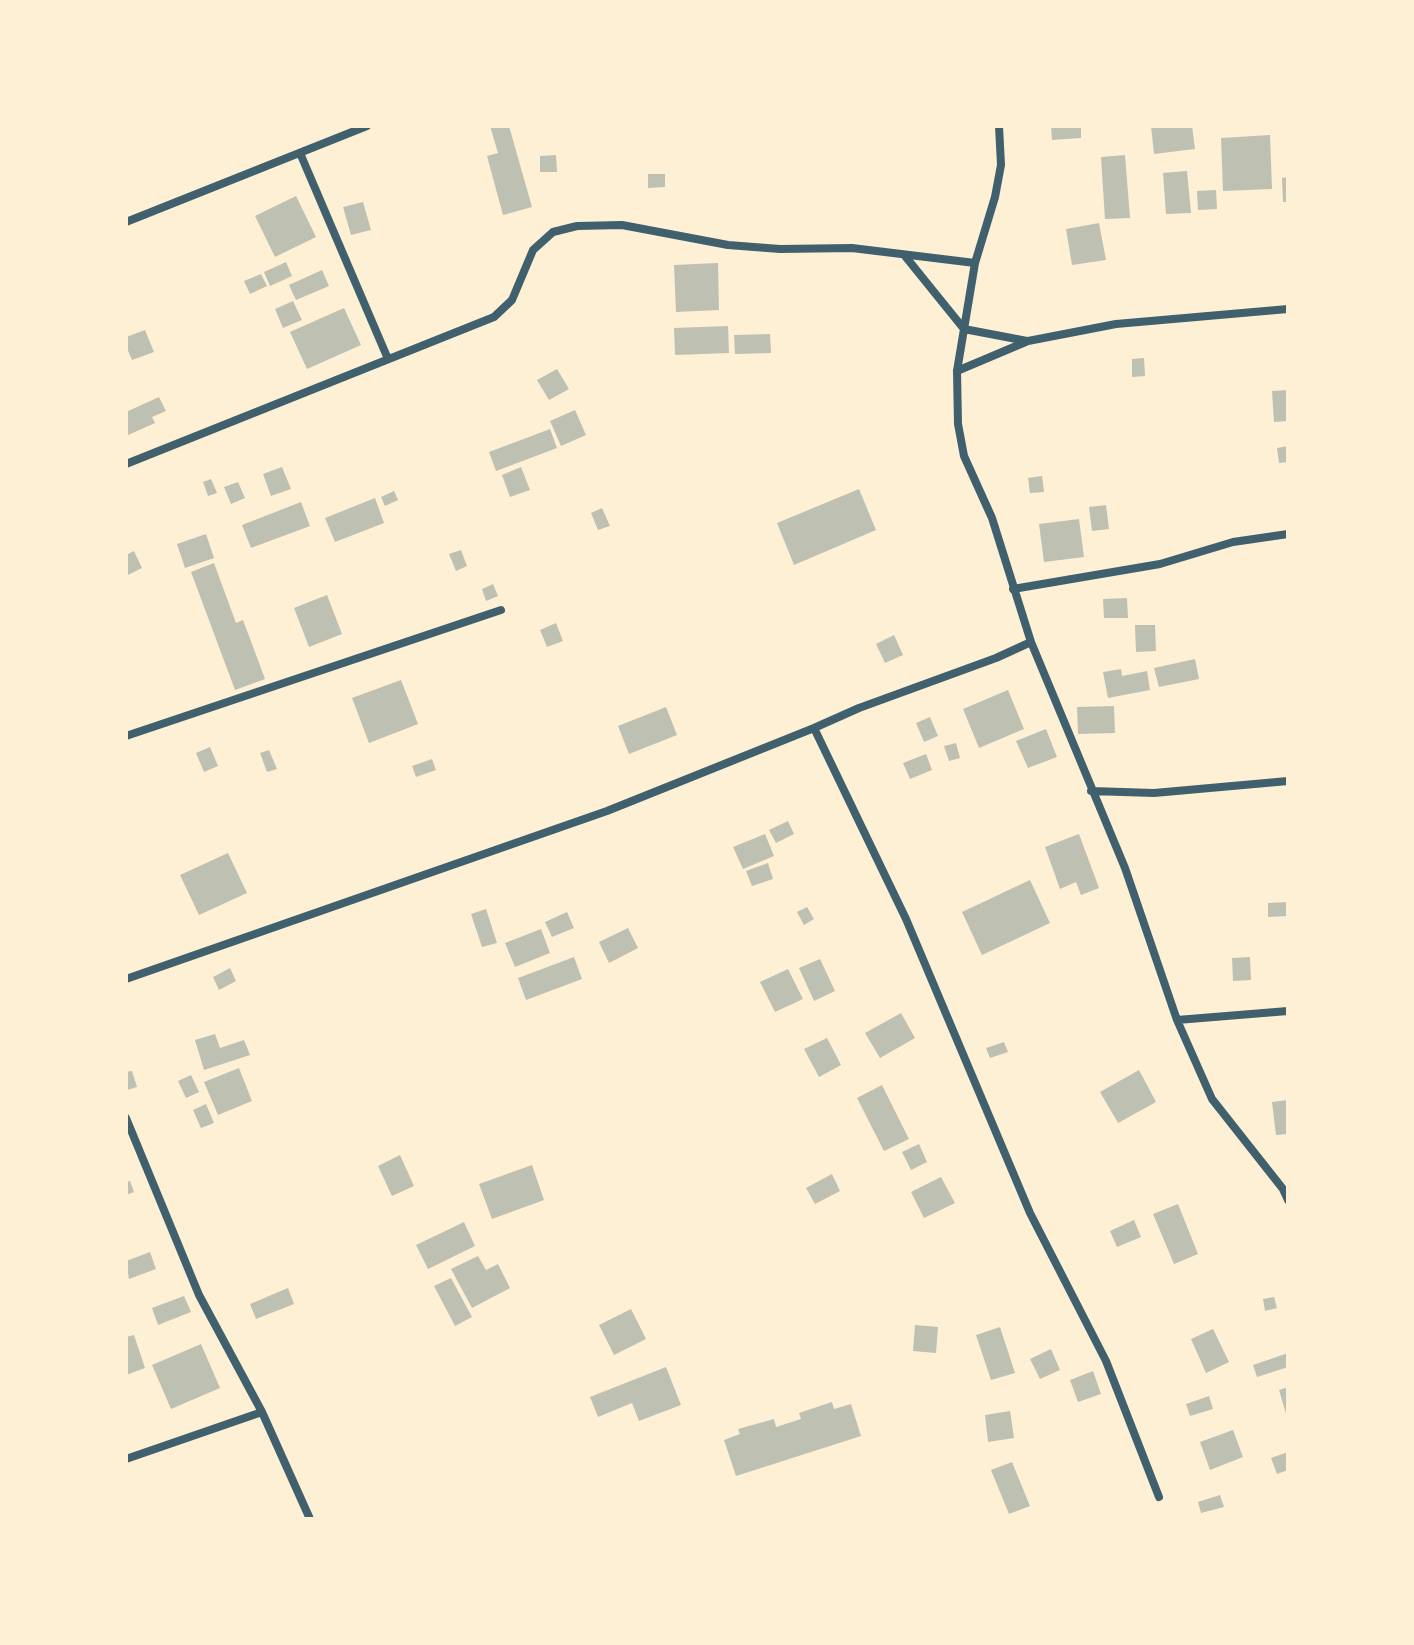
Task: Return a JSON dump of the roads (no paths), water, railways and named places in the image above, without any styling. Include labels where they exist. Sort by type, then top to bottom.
[{"type":"street","points":[[126,222],[367,126]]},
{"type":"street","points":[[999,126],[1001,165],[995,197],[975,263],[957,371],[958,424],[964,456],[992,518],[1031,642],[1125,868],[1177,1020],[1212,1099],[1283,1189],[1288,1200]]},
{"type":"street","points":[[300,153],[388,359]]},
{"type":"street","points":[[126,464],[494,317],[512,300],[533,250],[553,232],[577,226],[622,225],[728,245],[780,249],[852,248],[975,263]]},
{"type":"street","points":[[904,256],[964,329],[1028,341]]},
{"type":"street","points":[[957,371],[1028,341],[1116,324],[1288,309]]},
{"type":"street","points":[[1013,589],[1160,564],[1233,542],[1288,534]]},
{"type":"street","points":[[126,736],[501,610]]},
{"type":"street","points":[[126,979],[607,811],[1031,642]]},
{"type":"street","points":[[814,728],[906,919],[1030,1213],[1106,1361],[1159,1497]]},
{"type":"street","points":[[1091,791],[1154,793],[1288,781]]},
{"type":"street","points":[[1177,1020],[1288,1011]]},
{"type":"street","points":[[126,1118],[199,1295],[262,1412],[310,1519]]},
{"type":"street","points":[[126,1459],[262,1412]]}]
